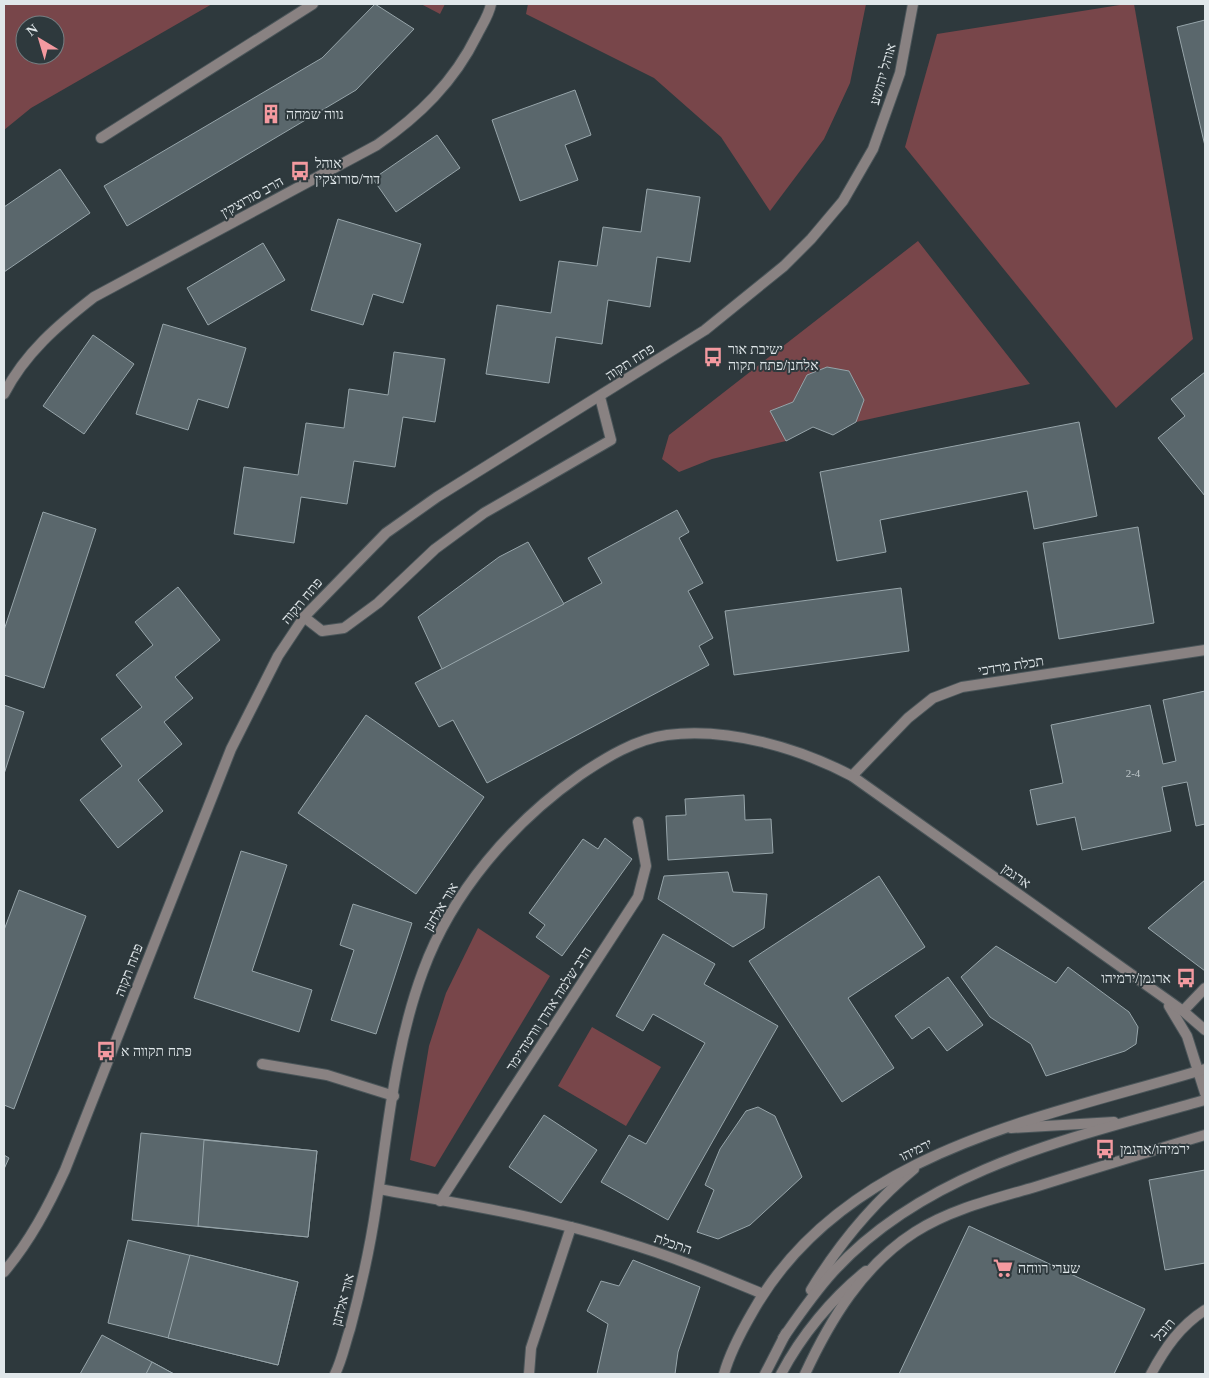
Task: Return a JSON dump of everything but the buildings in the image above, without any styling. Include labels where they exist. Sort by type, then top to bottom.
[{"type":"street","points":[[101,138],[313,4]]},
{"type":"street","name":"הרב סורוצקין","points":[[4,394],[32,351],[56,326],[94,297],[377,145],[406,125],[436,97],[464,61],[491,4]]},
{"type":"street","name":"אוהל יהושע","points":[[873,150],[900,73],[913,4]]},
{"type":"street","name":"פתח תקוה","points":[[4,1272],[20,1253],[45,1213],[65,1170],[231,749],[278,656],[304,617],[386,533],[438,497],[600,398],[705,330],[784,266],[811,239],[843,201],[873,150]]},
{"type":"street","points":[[304,617],[322,631],[344,628],[378,603],[435,549],[484,513],[611,440],[600,398]]},
{"type":"street","name":"תכלת מרדכי","points":[[852,776],[908,718],[933,698],[962,687],[1205,650]]},
{"type":"street","name":"אור אלחנן","points":[[335,1374],[369,1255],[401,1049],[423,971],[444,926],[475,877],[514,830],[556,792],[591,768],[633,745],[666,735],[745,738],[817,760],[852,776]]},
{"type":"street","name":"ארגמן","points":[[852,776],[1183,1011],[1205,1030]]},
{"type":"street","name":"הרב שלמה אהרן וורטהיימר","points":[[440,1201],[638,896],[646,866],[638,822]]},
{"type":"street","points":[[1183,1011],[1205,988]]},
{"type":"street","name":"ארגמן","points":[[1164,999],[1182,1026],[1202,1070],[1205,1093]]},
{"type":"street","points":[[262,1064],[327,1075],[394,1096]]},
{"type":"street","name":"ירמיהו","points":[[724,1374],[740,1334],[763,1294],[796,1251],[824,1225],[865,1193],[923,1161],[999,1128],[1202,1070]]},
{"type":"street","points":[[783,1338],[810,1300],[834,1271],[858,1248],[917,1204],[944,1188],[1010,1159],[1130,1121],[1205,1100]]},
{"type":"street","points":[[999,1128],[1130,1121]]},
{"type":"street","points":[[781,1374],[802,1340],[828,1307],[854,1281],[914,1233],[940,1219],[984,1202],[1205,1135]]},
{"type":"street","points":[[765,1374],[783,1338],[832,1258],[860,1221],[887,1191],[923,1161]]},
{"type":"street","name":"התכלת","points":[[379,1189],[571,1227],[624,1242],[695,1266],[763,1294]]},
{"type":"street","points":[[529,1374],[531,1348],[571,1227]]},
{"type":"street","points":[[805,1374],[826,1331],[846,1300],[864,1277],[887,1254]]},
{"type":"street","name":"תובל","points":[[1152,1374],[1163,1351],[1179,1331],[1205,1310]]},
{"type":"shaded area","points":[[4,4],[212,4],[31,108],[4,130]]},
{"type":"shaded area","points":[[421,4],[445,4],[440,14]]},
{"type":"shaded area","points":[[528,4],[866,4],[850,83],[824,139],[770,211],[721,137],[654,78],[526,14]]},
{"type":"shaded area","points":[[1134,4],[1193,339],[1116,408],[905,147],[937,34]]},
{"type":"shaded area","points":[[918,241],[1030,384],[856,422],[863,400],[849,371],[827,367],[807,375],[793,402],[771,411],[786,441],[712,459],[679,472],[662,459],[669,435]]},
{"type":"shaded area","points":[[478,928],[550,976],[435,1167],[410,1160],[429,1046],[446,993]]},
{"type":"shaded area","points":[[592,1027],[661,1067],[626,1126],[558,1086]]},
{"type":"place","name":"נווה שמחה","points":[[271,114]]},
{"type":"place","name":"אוהל דוד/סורוצקין","points":[[300,171]]},
{"type":"place","name":"ישיבת אור אלחנן/פתח תקוה","points":[[713,357]]},
{"type":"place","name":"ארגמן/ירמיהו","points":[[1186,978]]},
{"type":"place","name":"פתח תקווה א","points":[[106,1051]]},
{"type":"place","name":"ירמיהו/ארגמן","points":[[1105,1149]]},
{"type":"place","name":"שערי רווחה","points":[[1003,1268]]}]
